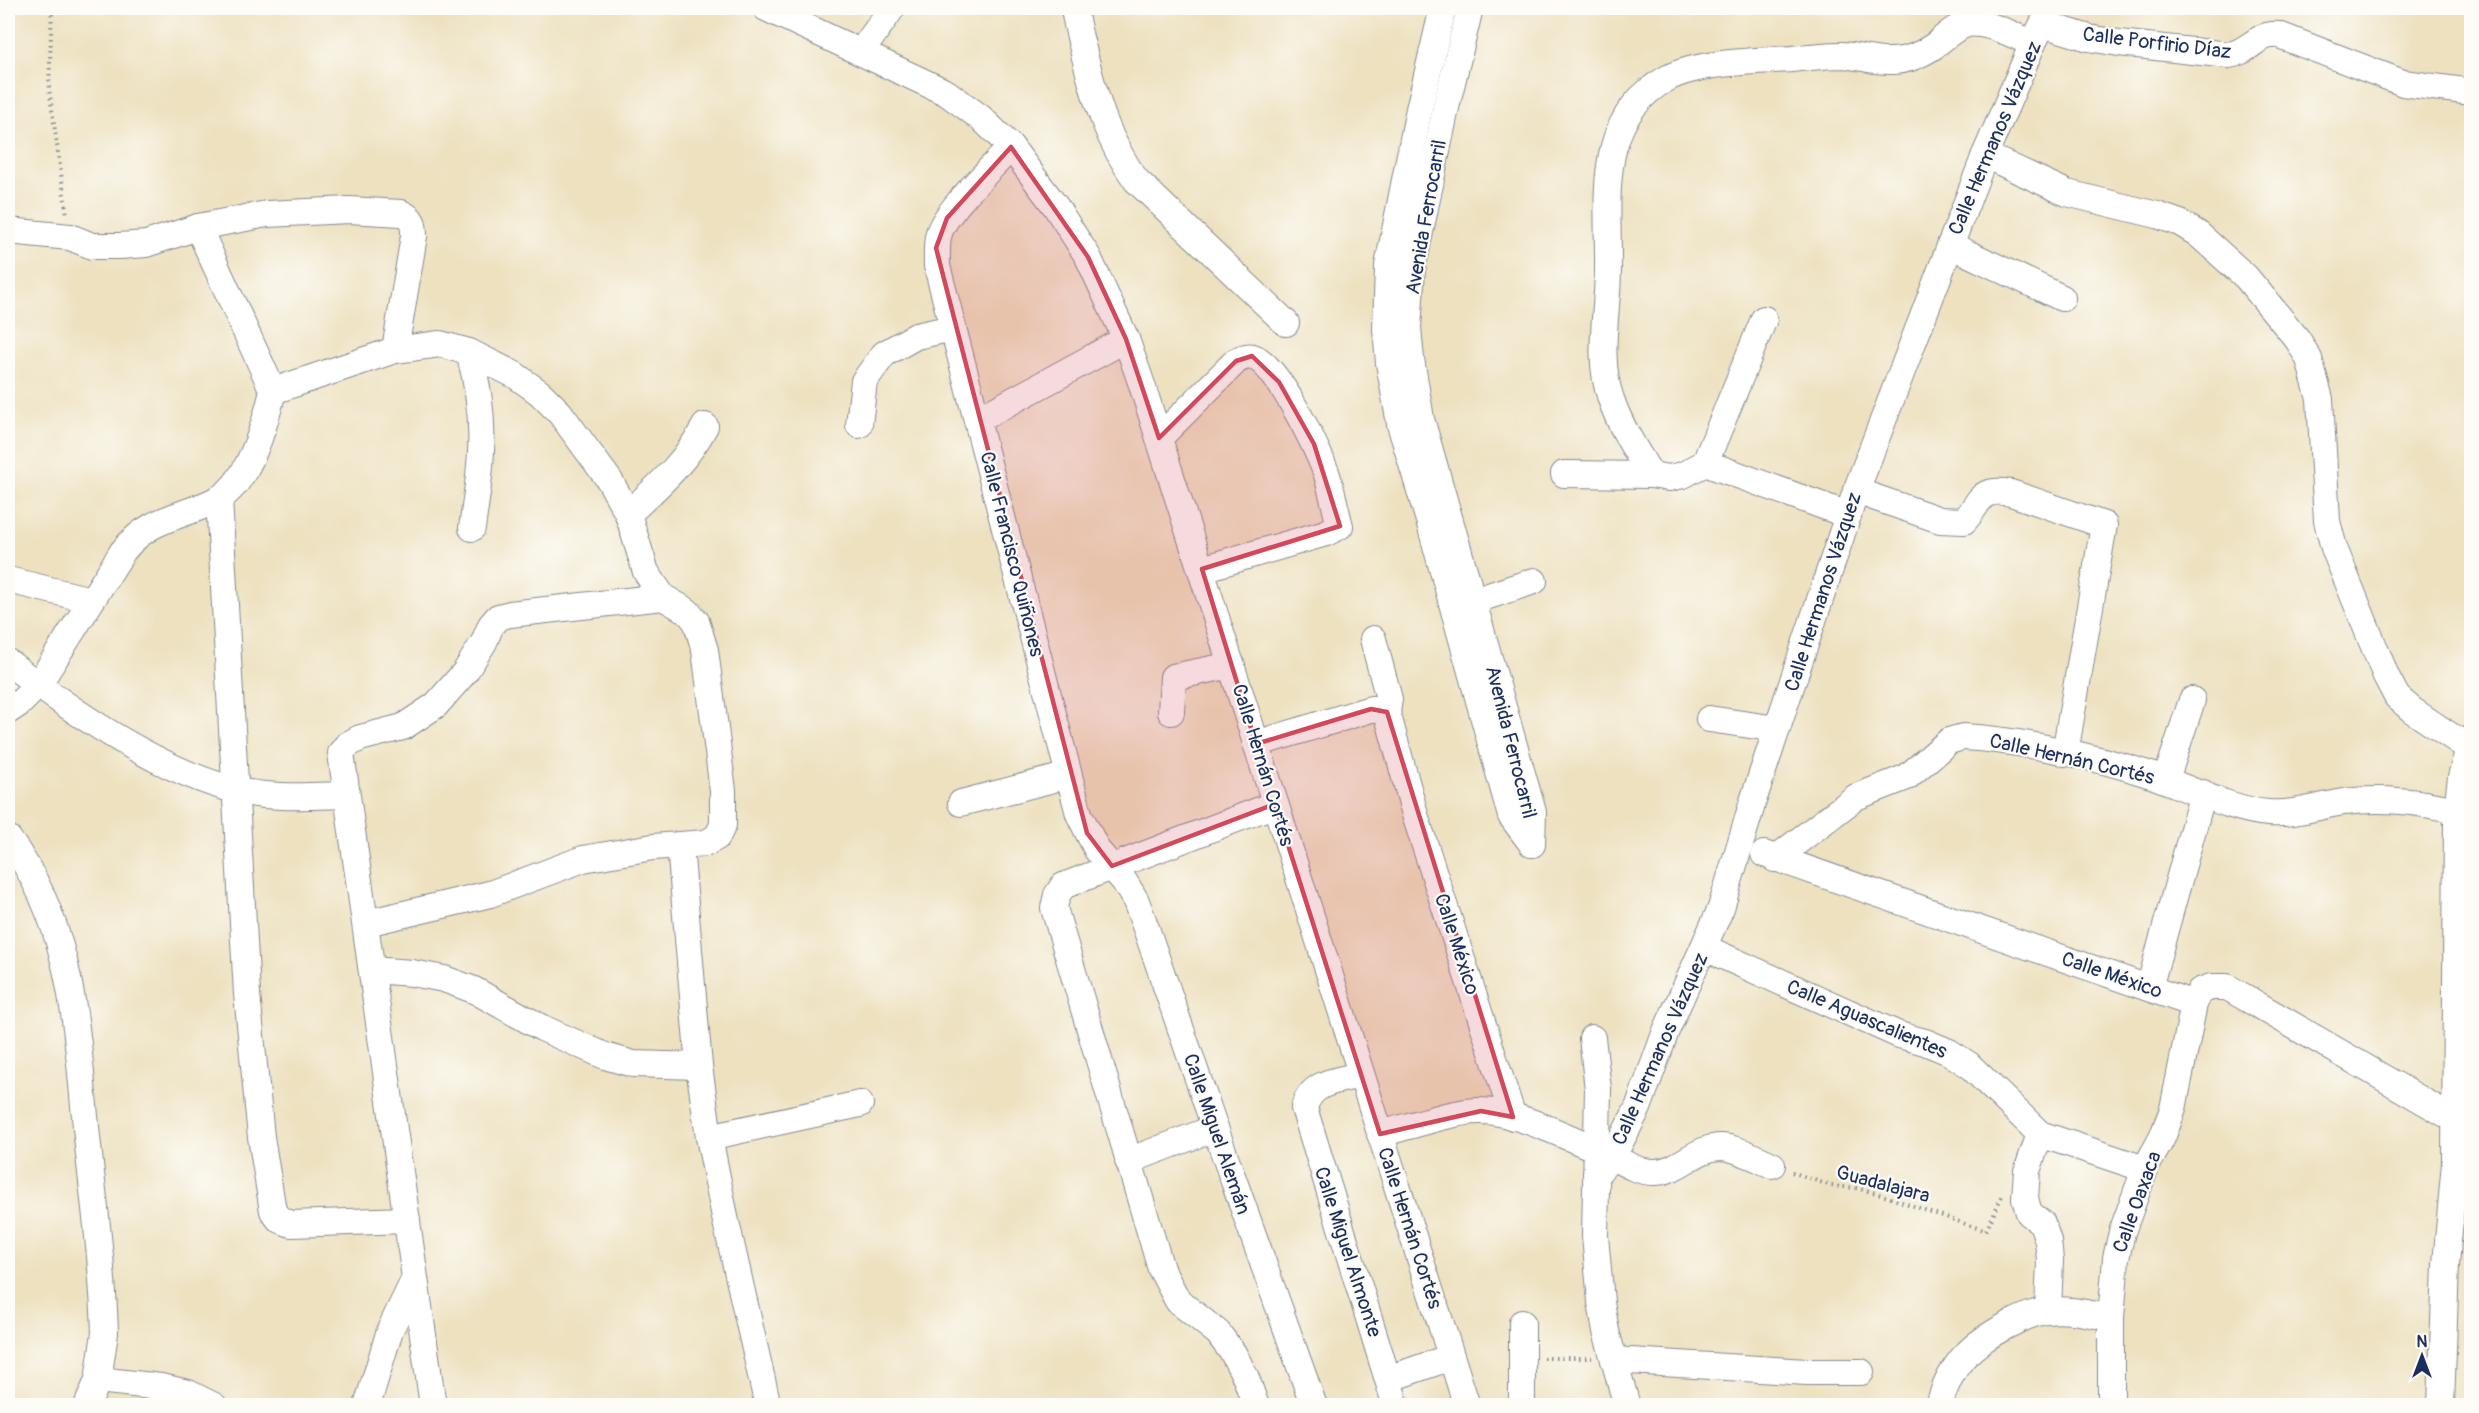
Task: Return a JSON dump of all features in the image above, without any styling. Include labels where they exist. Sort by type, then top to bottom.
[{"type":"street","points":[[766,8],[861,52],[892,8]]},
{"type":"street","points":[[1074,8],[1094,94],[1107,131],[1120,158],[1143,188],[1286,324]]},
{"type":"street","name":"Avenida Ferrocarril","points":[[1443,8],[1419,109],[1389,266],[1386,329],[1421,419],[1463,605],[1511,816],[1532,844],[1533,812],[1463,605]]},
{"type":"street","name":"Avenida Ferrocarril","points":[[1400,361],[1408,328],[1412,270],[1447,103],[1470,8]]},
{"type":"street","name":"Calle Porfirio Díaz","points":[[1651,475],[1630,441],[1610,398],[1604,363],[1603,336],[1608,270],[1606,207],[1608,167],[1622,123],[1642,95],[1670,77],[1711,66],[1827,55],[1891,62],[1909,58],[1932,48],[1953,30],[1968,24],[2042,25],[2109,41],[2229,55],[2240,53],[2256,39],[2267,34],[2279,35],[2403,83],[2472,92]]},
{"type":"street","name":"Calle Hermanos Vázquez","points":[[1627,1406],[1606,1359],[1594,1236],[1596,1174],[1605,1152],[1638,1108],[1666,1031],[1705,948],[1730,882],[1777,729],[1852,503],[1985,155],[2042,25]]},
{"type":"street","name":"Calle Hernán Cortés","points":[[861,52],[947,93],[981,118],[1011,147],[1056,207],[1083,249],[1126,339],[1202,569],[1467,1406]]},
{"type":"street","name":"Calle Francisco Quiñones","points":[[1011,147],[947,218],[936,248],[938,266],[1078,814],[1097,850],[1112,866]]},
{"type":"street","points":[[1985,155],[2067,193],[2157,215],[2189,228],[2246,277],[2298,340],[2309,359],[2320,399],[2327,521],[2334,548],[2386,676],[2397,697],[2412,710],[2469,742],[2457,810],[2464,893],[2452,1213],[2446,1264],[2441,1406]]},
{"type":"street","points":[[8,231],[70,237],[92,246],[146,244],[198,227],[267,214],[349,210],[389,211],[409,216],[414,223],[412,256],[395,350]]},
{"type":"street","points":[[8,711],[20,703],[38,685],[134,536],[151,525],[219,499],[233,487],[245,469],[260,436],[273,391],[198,227]]},
{"type":"street","points":[[1950,245],[2062,298]]},
{"type":"street","points":[[1564,474],[1669,477],[1683,475],[1705,463],[1764,319]]},
{"type":"street","points":[[859,425],[864,381],[884,354],[916,336],[953,328]]},
{"type":"street","points":[[977,420],[1126,339]]},
{"type":"street","points":[[273,391],[395,350],[440,344],[469,352],[515,375],[540,393],[560,414],[610,481],[628,514],[646,572],[663,597],[687,611],[696,621],[702,635],[724,801],[723,825],[717,837],[706,843],[653,847],[583,859],[490,894],[366,923]]},
{"type":"street","points":[[469,352],[481,402],[483,433],[472,528]]},
{"type":"street","points":[[1159,438],[1236,361],[1252,356],[1261,361],[1279,382],[1298,414],[1325,471],[1340,526],[1326,533],[1202,569]]},
{"type":"street","points":[[628,514],[680,465],[693,449],[705,426]]},
{"type":"street","points":[[1705,463],[1852,503],[1940,520],[1964,521],[1978,500],[1988,493],[1998,491],[2011,493],[2104,525],[2065,753]]},
{"type":"street","points":[[219,499],[247,994],[261,1137],[273,1211],[279,1219],[291,1224],[407,1220]]},
{"type":"street","points":[[8,580],[91,600]]},
{"type":"street","points":[[1463,605],[1534,581]]},
{"type":"street","points":[[433,1406],[340,753],[346,745],[360,738],[403,727],[436,705],[465,672],[484,642],[491,625],[498,617],[663,597]]},
{"type":"street","name":"Calle México","points":[[1372,639],[1389,699],[1387,712],[1416,818],[1513,1117]]},
{"type":"street","points":[[8,662],[111,734],[146,753],[236,791],[274,796],[345,795]]},
{"type":"street","points":[[1171,712],[1173,677],[1232,665]]},
{"type":"street","points":[[2166,780],[2192,700]]},
{"type":"street","points":[[1256,744],[1371,709],[1383,709],[1387,712]]},
{"type":"street","points":[[1709,719],[1777,729]]},
{"type":"street","name":"Calle Hernán Cortés","points":[[1776,859],[1856,797],[1907,777],[1949,741],[1963,737],[2065,753],[2135,770],[2267,813],[2290,813],[2365,800],[2416,801],[2457,810]]},
{"type":"street","points":[[961,802],[1069,775]]},
{"type":"street","points":[[2149,988],[2203,793]]},
{"type":"street","points":[[1256,1406],[1246,1378],[1223,1340],[1206,1321],[1178,1301],[1161,1269],[1054,908],[1057,895],[1063,886],[1275,804]]},
{"type":"street","points":[[8,838],[37,882],[51,913],[62,945],[75,1021],[105,1333],[98,1380],[87,1406]]},
{"type":"street","name":"Calle México","points":[[1741,845],[2194,1004]]},
{"type":"street","points":[[680,846],[699,1066],[709,1137],[768,1406]]},
{"type":"street","name":"Calle Miguel Alemán","points":[[1112,866],[1136,901],[1314,1406]]},
{"type":"street","name":"Calle Aguascalientes","points":[[1705,948],[1899,1035],[1949,1052],[1969,1065],[2040,1134],[2145,1169]]},
{"type":"street","points":[[372,970],[444,979],[542,1028],[605,1056],[633,1064],[699,1066]]},
{"type":"street","points":[[2194,1004],[2200,992],[2211,987],[2228,987],[2456,1120]]},
{"type":"street","name":"Calle Oaxaca","points":[[2111,1406],[2112,1288],[2118,1249],[2145,1169],[2162,1138],[2173,1109],[2194,1004]]},
{"type":"street","points":[[1592,1038],[1605,1152]]},
{"type":"street","name":"Calle Miguel Almonte","points":[[1361,1075],[1316,1087],[1307,1097],[1304,1108],[1396,1406]]},
{"type":"street","points":[[709,1137],[860,1104]]},
{"type":"street","points":[[1380,1134],[1481,1111],[1513,1117],[1605,1152],[1641,1170],[1653,1172],[1666,1170],[1697,1154],[1719,1147],[1733,1149],[1772,1165]]},
{"type":"street","points":[[1128,1161],[1215,1128]]},
{"type":"street","points":[[2040,1134],[2027,1171],[2025,1198],[2029,1213],[2042,1223],[2049,1241],[2048,1311]]},
{"type":"street","points":[[367,1406],[390,1330],[414,1281]]},
{"type":"street","points":[[1939,1406],[1945,1383],[1956,1365],[1990,1334],[2030,1314],[2048,1311],[2066,1310],[2111,1318]]},
{"type":"street","points":[[1522,1323],[1522,1406]]},
{"type":"street","points":[[1388,1380],[1451,1357]]},
{"type":"street","points":[[1606,1359],[1807,1372],[1861,1372]]},
{"type":"street","points":[[98,1380],[188,1393],[214,1406]]},
{"type":"path","points":[[52,8],[49,55],[50,97],[70,237]]},
{"type":"path","name":"Guadalajara","points":[[1772,1165],[1831,1186],[1856,1188],[1876,1193],[1986,1231]]},
{"type":"path","points":[[1522,1358],[1606,1359]]},
{"type":"highlighted area","points":[[1011,147],[1088,257],[1126,339],[1159,438],[1236,361],[1252,356],[1279,382],[1314,444],[1340,526],[1202,569],[1256,744],[1371,709],[1387,712],[1513,1117],[1481,1111],[1380,1134],[1275,804],[1112,866],[1087,833],[936,248],[947,218]]}]
